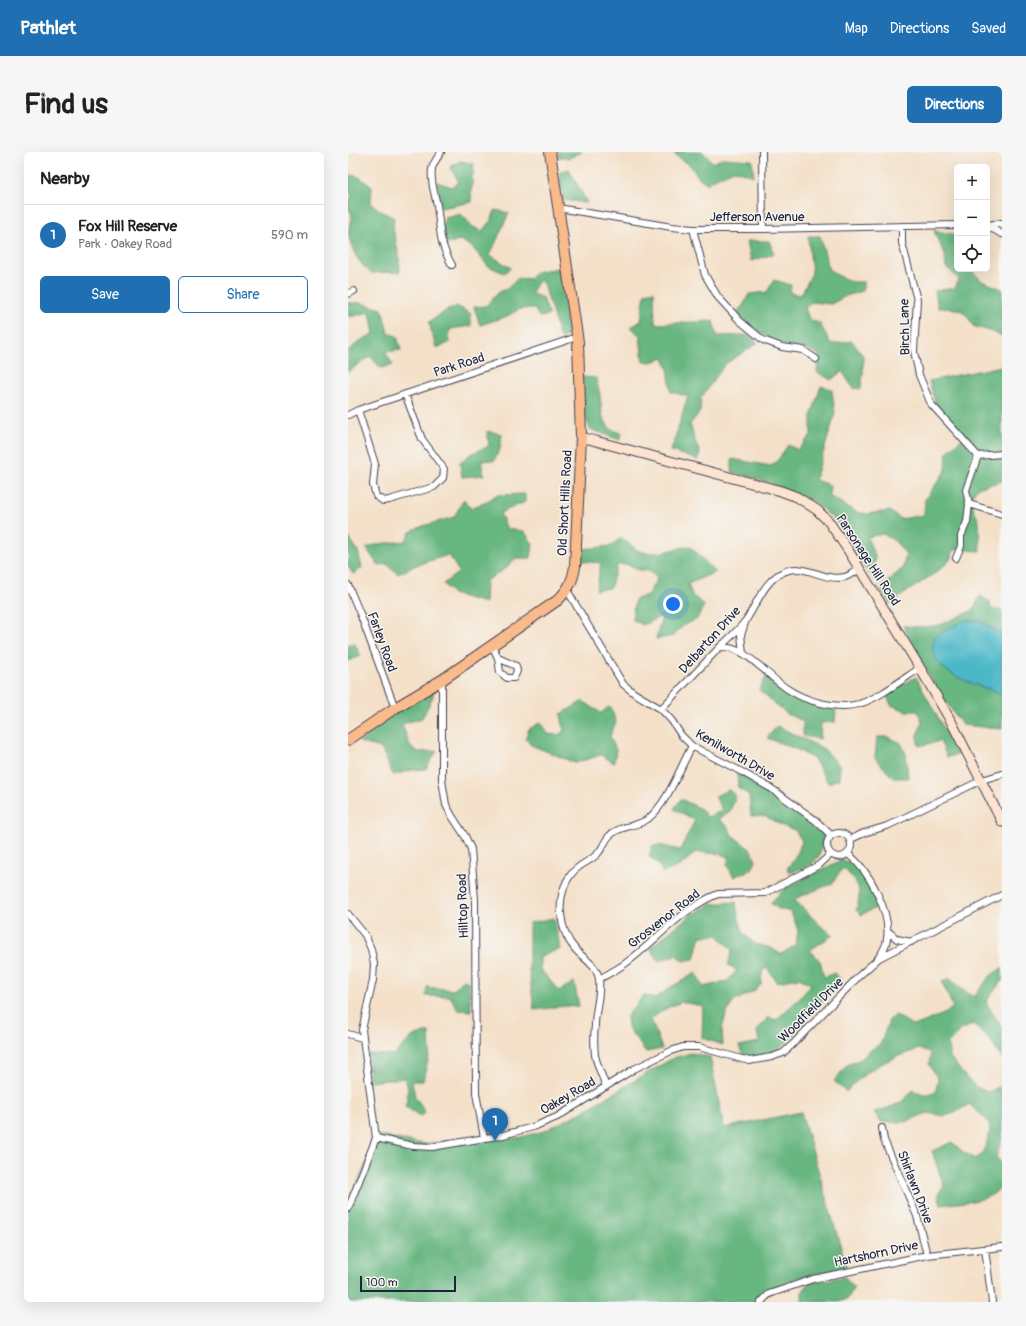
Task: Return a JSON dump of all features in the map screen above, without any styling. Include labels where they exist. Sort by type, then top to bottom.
[{"type":"main road","name":"Old Short Hills Road","points":[[348,740],[395,708],[442,680],[558,600],[567,590],[574,578],[582,437],[577,337],[550,152]]},
{"type":"street","points":[[441,152],[432,168],[432,182],[437,205],[440,239],[444,252],[452,265]]},
{"type":"street","points":[[762,152],[763,229]]},
{"type":"street","name":"Jefferson Avenue","points":[[558,208],[672,227],[693,229],[954,226]]},
{"type":"street","points":[[990,225],[1002,223]]},
{"type":"street","name":"Birch Lane","points":[[902,226],[904,249],[917,300],[914,351],[919,376],[931,404],[978,456]]},
{"type":"street","points":[[990,227],[1002,234]]},
{"type":"street","points":[[693,229],[705,275],[718,298],[740,321],[763,340],[782,347],[804,350],[816,359]]},
{"type":"street","name":"Park Road","points":[[348,415],[358,410],[577,337]]},
{"type":"street","points":[[358,410],[375,464],[373,485],[376,496],[383,501],[434,487],[443,478],[444,469],[422,439],[405,394]]},
{"type":"street","name":"Parsonage Hill Road","points":[[582,437],[760,485],[796,498],[817,510],[829,522],[848,550],[920,668],[952,723],[1002,822]]},
{"type":"street","points":[[956,558],[961,546],[961,536],[967,522],[969,504],[966,490],[978,456],[1002,454]]},
{"type":"street","points":[[969,504],[1002,514]]},
{"type":"street","name":"Delbarton Drive","points":[[661,709],[746,620],[757,600],[768,585],[785,571],[794,569],[802,570],[820,576],[833,578],[846,577],[859,570]]},
{"type":"street","name":"Farley Road","points":[[348,585],[395,708]]},
{"type":"street","name":"Kenilworth Drive","points":[[567,590],[623,684],[634,693],[661,709],[672,721],[681,735],[692,746],[772,789],[815,820],[831,836]]},
{"type":"street","points":[[743,652],[741,635],[746,620]]},
{"type":"street","points":[[492,645],[498,658]]},
{"type":"street","points":[[720,647],[732,648],[743,652],[787,689],[832,706],[859,704],[871,699],[920,668]]},
{"type":"street","name":"Hilltop Road","points":[[442,680],[442,780],[446,805],[471,848],[475,900],[476,1093],[484,1138]]},
{"type":"street","points":[[606,1087],[595,1055],[595,1024],[599,979],[592,964],[575,949],[565,933],[560,909],[563,890],[574,871],[600,852],[606,838],[610,834],[629,825],[640,823],[648,819],[659,808],[668,794],[692,746]]},
{"type":"street","points":[[851,840],[864,833],[887,826],[982,780],[1002,774]]},
{"type":"street","points":[[836,832],[846,834],[851,840],[852,847],[848,854],[841,857],[831,854],[828,850],[828,840],[836,832]]},
{"type":"street","name":"Grosvenor Road","points":[[599,979],[625,963],[689,911],[712,897],[718,894],[754,895],[765,893],[819,865],[831,854]]},
{"type":"street","points":[[848,854],[855,859],[861,868],[876,892],[881,905],[888,931],[886,943],[877,960]]},
{"type":"street","name":"Woodfield Drive","points":[[606,1087],[634,1069],[671,1051],[683,1047],[699,1047],[749,1061],[761,1060],[783,1053],[877,960],[1002,896]]},
{"type":"street","points":[[348,914],[365,935],[371,949],[374,964],[373,980],[362,1030],[362,1038],[376,1138],[348,1209]]},
{"type":"street","points":[[888,931],[897,939],[912,942]]},
{"type":"street","points":[[348,1034],[362,1038]]},
{"type":"street","name":"Oakey Road","points":[[376,1138],[413,1146],[432,1147],[503,1135],[533,1127],[557,1118],[606,1087]]},
{"type":"street","name":"Shirlawn Drive","points":[[882,1128],[884,1140],[916,1216],[927,1255]]},
{"type":"street","name":"Hartshorn Drive","points":[[761,1302],[769,1294],[812,1279],[927,1255],[1002,1247]]},
{"type":"street","points":[[986,1249],[992,1302]]},
{"type":"green space","points":[[558,152],[582,152],[569,158],[558,157]]},
{"type":"green space","points":[[676,152],[703,152],[713,163],[723,158],[752,160],[754,176],[734,170],[712,180],[708,184],[698,177],[690,165],[675,155]]},
{"type":"green space","points":[[460,161],[474,164],[471,193],[472,202],[441,208],[437,182],[452,187],[459,182],[450,167]]},
{"type":"green space","points":[[569,169],[587,203],[563,200],[559,172]]},
{"type":"green space","points":[[350,175],[359,177],[372,187],[371,203],[381,211],[394,218],[393,228],[399,256],[400,272],[371,273],[362,265],[355,254],[349,236],[349,226],[352,214],[348,208],[348,202],[352,197],[349,187]]},
{"type":"green space","points":[[495,210],[509,213],[490,255],[511,268],[504,273],[488,266],[471,246],[460,240],[447,244],[442,226],[445,218],[461,214],[473,227],[482,231],[492,219]]},
{"type":"green space","points":[[934,230],[954,234],[954,272],[973,272],[982,281],[1002,289],[1002,336],[973,326],[966,315],[959,310],[938,308],[935,291],[955,288],[959,279],[946,267],[945,254]]},
{"type":"green space","points":[[808,236],[820,236],[829,269],[837,275],[852,282],[865,282],[862,291],[846,296],[831,304],[812,302],[805,308],[809,319],[820,324],[831,344],[852,341],[863,356],[861,389],[853,388],[842,371],[831,380],[817,372],[819,355],[808,349],[781,345],[754,329],[735,314],[744,304],[749,294],[767,292],[774,280],[791,285],[790,293],[801,295],[812,273]]},
{"type":"green space","points":[[747,241],[769,241],[774,254],[751,261]]},
{"type":"green space","points":[[561,268],[568,336],[560,338],[546,291],[541,280],[534,286],[532,294],[543,298],[549,315],[539,317],[534,308],[520,309],[505,317],[480,325],[474,307],[486,306],[499,292],[507,289],[518,278],[529,279],[538,271]]},
{"type":"green space","points":[[654,291],[655,324],[713,321],[717,336],[748,335],[758,343],[725,364],[701,398],[700,412],[690,424],[700,453],[698,460],[671,451],[688,396],[671,392],[668,368],[664,358],[651,362],[643,361],[640,336],[631,327],[641,321],[645,293]]},
{"type":"green space","points":[[348,303],[361,303],[382,309],[388,333],[397,336],[401,350],[385,352],[393,365],[381,368],[370,356],[348,372],[348,351],[363,339],[374,334],[370,312],[349,317]]},
{"type":"green space","points":[[457,306],[471,314],[471,326],[450,329],[449,343],[436,348],[429,322],[444,312]]},
{"type":"green space","points":[[1002,366],[1002,481],[977,488],[970,499],[979,522],[980,551],[955,549],[949,561],[938,571],[889,604],[880,588],[903,568],[906,554],[895,541],[883,534],[867,537],[875,556],[875,580],[856,556],[838,523],[813,501],[758,479],[732,472],[732,459],[771,466],[778,460],[788,445],[798,450],[811,435],[811,416],[821,386],[832,389],[835,414],[815,480],[830,485],[829,496],[856,512],[867,514],[889,511],[901,519],[924,515],[925,499],[946,470],[947,452],[964,437],[936,405],[929,381]]},
{"type":"green space","points":[[582,377],[596,378],[600,395],[602,415],[609,428],[622,434],[620,440],[590,429],[585,416]]},
{"type":"green space","points":[[487,431],[502,434],[500,449],[494,461],[481,460],[484,475],[462,477],[460,462],[471,454],[489,446]]},
{"type":"green space","points":[[525,494],[525,502],[500,513],[507,529],[524,531],[533,544],[531,558],[516,558],[505,569],[486,581],[485,603],[453,594],[443,584],[459,572],[449,555],[419,564],[398,574],[387,564],[378,565],[366,548],[378,544],[406,541],[410,532],[423,526],[454,517],[464,499],[470,508],[484,503],[496,495]]},
{"type":"green space","points":[[348,536],[358,551],[362,568],[353,574],[348,566]]},
{"type":"green space","points":[[621,538],[637,550],[648,553],[690,546],[716,572],[688,584],[692,595],[704,605],[697,619],[683,626],[673,636],[656,639],[662,616],[643,625],[632,619],[635,599],[647,596],[657,579],[649,571],[639,570],[626,564],[617,565],[610,588],[596,590],[601,563],[581,561],[583,549],[611,546]]},
{"type":"green space","points":[[980,596],[990,602],[991,609],[1002,610],[1002,635],[980,622],[968,621],[956,624],[936,638],[935,659],[958,677],[1002,693],[1002,729],[962,725],[934,684],[903,626],[922,627],[940,625],[973,610]]},
{"type":"green space","points":[[354,643],[361,656],[348,661],[348,645]]},
{"type":"green space","points":[[766,677],[787,692],[814,705],[836,710],[835,722],[821,723],[820,739],[803,736],[803,721],[787,714],[759,690]]},
{"type":"green space","points":[[916,677],[958,755],[947,757],[940,741],[919,746],[917,737],[922,722],[918,711],[906,711],[891,705],[886,694]]},
{"type":"green space","points":[[433,692],[433,697],[422,718],[402,724],[410,746],[418,752],[437,751],[426,769],[411,770],[393,775],[381,748],[359,742],[379,722]]},
{"type":"green space","points":[[583,701],[601,713],[610,706],[616,722],[610,736],[616,750],[614,763],[601,755],[575,763],[531,745],[525,739],[529,729],[541,722],[548,734],[558,735],[564,731],[561,714]]},
{"type":"green space","points":[[777,726],[824,749],[840,766],[839,779],[828,783],[814,759],[796,749],[767,738]]},
{"type":"green space","points":[[877,737],[888,737],[901,743],[906,754],[908,778],[893,778],[875,758]]},
{"type":"green space","points":[[737,772],[780,798],[825,830],[819,856],[812,864],[790,873],[787,869],[798,852],[802,841],[795,830],[781,825],[765,816],[751,816],[749,795],[738,788]]},
{"type":"green space","points":[[729,790],[736,796],[730,811],[718,819],[727,826],[732,835],[751,850],[756,861],[752,869],[734,877],[727,865],[729,857],[719,854],[696,852],[681,865],[663,873],[658,863],[649,857],[652,846],[660,845],[680,850],[695,820],[674,809],[681,799],[701,809],[707,817],[722,810],[715,796]]},
{"type":"green space","points":[[841,860],[855,864],[870,886],[878,907],[861,915],[856,910],[859,896],[858,886],[843,868],[833,883],[794,899],[821,926],[833,935],[810,950],[820,961],[824,977],[835,973],[841,980],[789,1040],[775,1052],[744,1058],[739,1046],[759,1042],[757,1031],[768,1017],[776,1020],[811,984],[799,978],[777,982],[767,968],[762,971],[761,985],[754,991],[733,1002],[726,1015],[722,1029],[723,1045],[702,1038],[703,1006],[681,1002],[665,1009],[651,1019],[662,1049],[646,1052],[628,1028],[627,1016],[644,995],[655,999],[671,987],[696,973],[703,987],[728,981],[737,970],[728,965],[732,950],[717,935],[702,936],[698,943],[694,959],[683,961],[676,955],[659,961],[650,948],[690,915],[711,904],[736,902],[743,933],[755,944],[768,947],[781,954],[796,945],[798,930],[791,912],[779,909],[770,903],[784,889]]},
{"type":"green space","points":[[554,918],[561,949],[540,956],[540,969],[559,991],[574,982],[579,1006],[565,1006],[534,1010],[529,970],[529,923]]},
{"type":"green space","points":[[1002,968],[1002,981],[986,1002],[1002,1026],[1002,1059],[990,1040],[973,1024],[960,1030],[948,1044],[950,1057],[964,1075],[976,1087],[988,1092],[999,1087],[1002,1093],[1002,1138],[996,1157],[1002,1164],[1001,1186],[997,1192],[983,1199],[941,1205],[938,1194],[944,1186],[932,1151],[952,1142],[962,1151],[975,1159],[982,1155],[990,1133],[989,1122],[969,1104],[955,1113],[944,1116],[927,1113],[905,1122],[881,1122],[874,1112],[891,1107],[900,1102],[913,1090],[926,1095],[936,1091],[938,1079],[929,1064],[931,1053],[919,1049],[889,1060],[868,1072],[846,1092],[834,1081],[847,1065],[861,1059],[881,1043],[889,1020],[896,1015],[914,1026],[946,1013],[953,1007],[942,982],[949,978],[974,997],[990,976]]},
{"type":"green space","points":[[463,980],[469,982],[471,1011],[458,1010],[450,996],[426,996],[427,987],[454,990]]},
{"type":"green space","points":[[429,1032],[430,1052],[423,1081],[412,1081],[415,1097],[425,1113],[421,1116],[405,1107],[408,1092],[404,1078],[370,1082],[368,1054],[394,1055],[413,1036]]},
{"type":"green space","points":[[691,1053],[710,1057],[724,1128],[801,1112],[847,1268],[798,1278],[754,1302],[348,1302],[348,1213],[350,1198],[379,1136],[424,1144],[503,1135],[517,1138],[544,1131],[580,1113],[673,1058]]},
{"type":"green space","points":[[845,1277],[854,1287],[848,1298],[840,1302],[802,1302],[802,1292],[810,1282]]},
{"type":"water","points":[[963,621],[979,621],[1002,635],[1002,693],[972,684],[952,674],[937,661],[933,652],[933,642],[936,637],[945,630]]},
{"type":"place","name":"Fox Hill Reserve","points":[[495,1141]]}]
